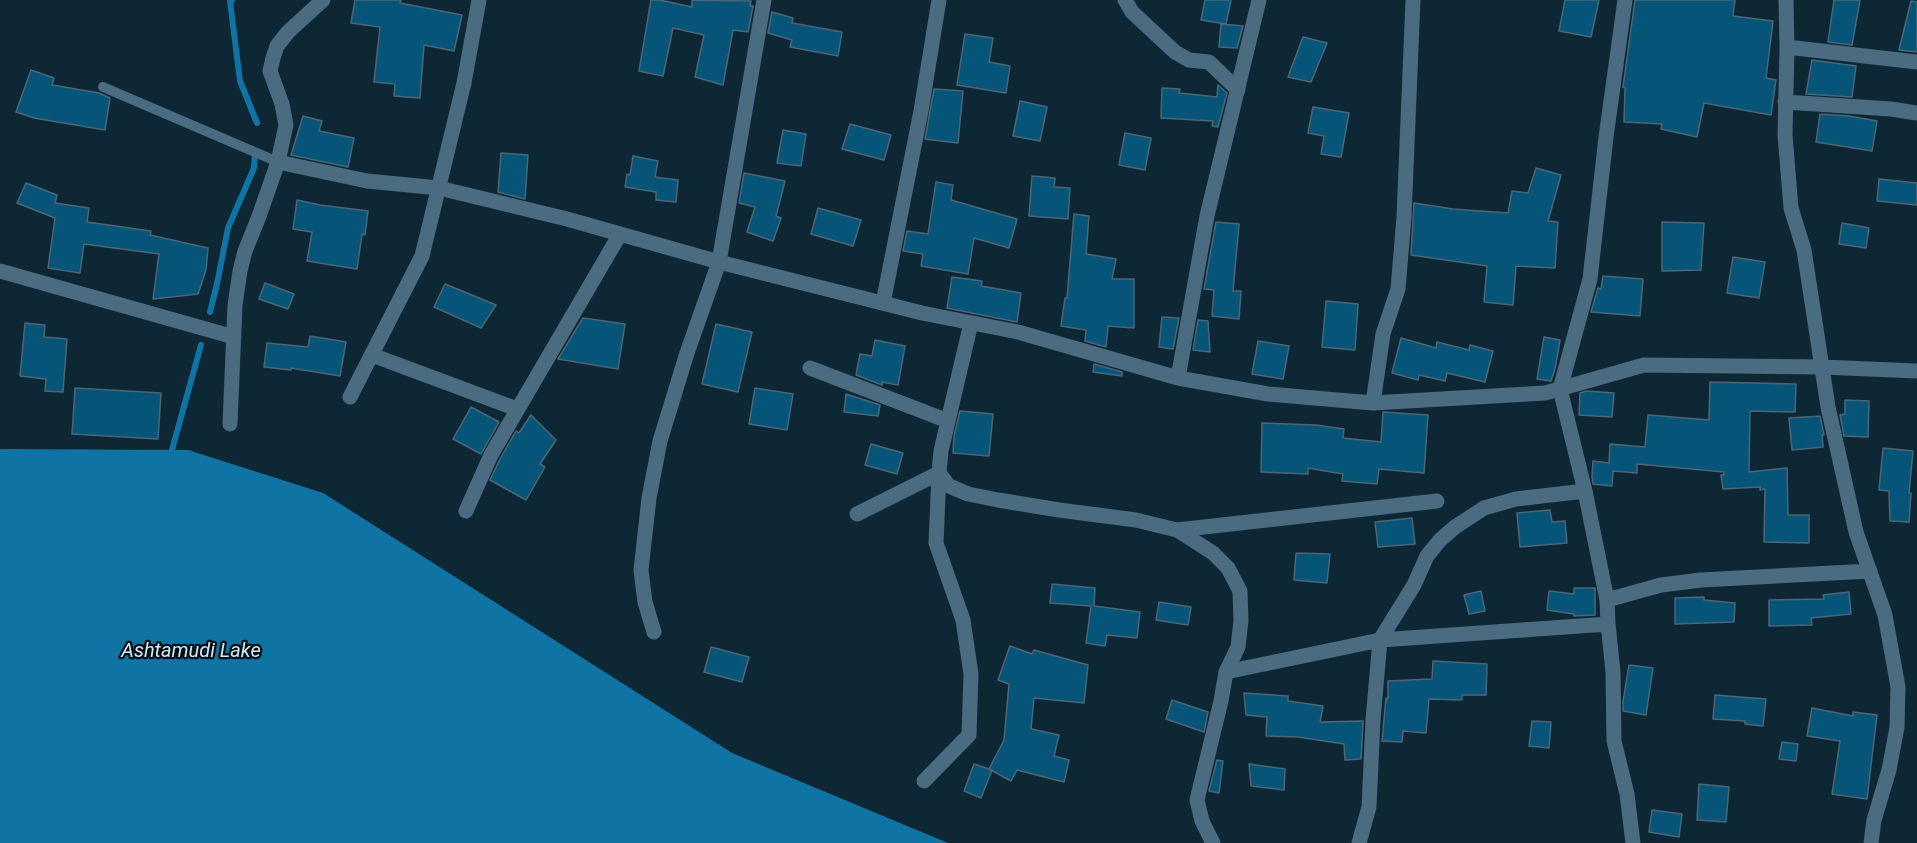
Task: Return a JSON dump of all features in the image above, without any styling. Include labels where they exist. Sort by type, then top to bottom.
[{"type":"street","points":[[230,424],[235,305],[240,271],[245,251],[278,162],[286,125],[282,104],[270,71],[277,46],[288,32],[323,0]]},
{"type":"street","points":[[350,398],[422,256],[464,82],[479,0]]},
{"type":"street","points":[[654,632],[645,602],[641,570],[649,498],[660,441],[687,353],[719,262],[764,0]]},
{"type":"street","points":[[883,303],[919,123],[939,0]]},
{"type":"street","points":[[1125,0],[1132,12],[1175,52],[1189,60],[1209,63],[1238,90]]},
{"type":"street","points":[[1178,378],[1207,216],[1258,0]]},
{"type":"street","points":[[1374,403],[1383,334],[1398,289],[1404,217],[1413,0]]},
{"type":"street","points":[[1625,0],[1605,137],[1590,279],[1560,388],[1585,491],[1607,600],[1613,672],[1614,741],[1628,794],[1634,843]]},
{"type":"street","points":[[1786,0],[1786,161],[1791,208],[1804,250],[1828,407],[1856,532],[1885,615],[1898,687],[1897,727],[1889,770],[1874,820],[1871,843]]},
{"type":"street","points":[[1787,47],[1917,62]]},
{"type":"street","points":[[1785,102],[1891,109],[1917,113]]},
{"type":"street","points":[[278,162],[368,181],[439,188],[922,313],[1018,333],[1178,378],[1268,394],[1374,403],[1545,393],[1644,365],[1822,367],[1917,371]]},
{"type":"street","points":[[466,512],[491,455],[620,234]]},
{"type":"street","points":[[0,271],[234,337]]},
{"type":"street","points":[[924,781],[969,735],[971,674],[963,620],[936,543],[941,451],[971,323]]},
{"type":"street","points":[[372,355],[517,409]]},
{"type":"street","points":[[810,368],[948,421]]},
{"type":"street","points":[[857,514],[939,473]]},
{"type":"street","points":[[939,473],[949,486],[968,494],[1059,510],[1136,520],[1177,530],[1213,554],[1228,568],[1240,591],[1241,621],[1238,647],[1226,672],[1197,800],[1202,821],[1213,843]]},
{"type":"street","points":[[1359,843],[1369,807],[1380,640],[1414,585],[1427,556],[1440,540],[1484,508],[1516,499],[1585,491]]},
{"type":"street","points":[[1177,530],[1437,501]]},
{"type":"street","points":[[1607,600],[1661,585],[1701,580],[1870,571]]},
{"type":"street","points":[[1226,672],[1380,640],[1608,624]]},
{"type":"lane","points":[[104,87],[278,162]]},
{"type":"water","name":"Ashtamudi Lake","points":[[0,449],[188,450],[323,493],[732,753],[948,843],[0,843]]},
{"type":"building","points":[[355,0],[401,0],[400,3],[462,15],[454,51],[424,45],[420,98],[394,96],[395,84],[374,82],[380,27],[351,23]]},
{"type":"building","points":[[651,0],[692,7],[692,0],[751,1],[750,6],[753,6],[748,32],[733,30],[723,85],[695,77],[704,35],[673,28],[663,76],[639,71]]},
{"type":"building","points":[[1205,0],[1231,0],[1226,24],[1201,20]]},
{"type":"building","points":[[1565,0],[1599,0],[1591,37],[1559,31]]},
{"type":"building","points":[[1635,0],[1735,0],[1733,16],[1773,21],[1766,78],[1776,80],[1771,115],[1704,103],[1697,137],[1661,129],[1662,124],[1624,122],[1625,88],[1623,87]]},
{"type":"building","points":[[1834,0],[1860,0],[1852,45],[1828,42]]},
{"type":"building","points":[[1911,1],[1917,2],[1917,52],[1899,50]]},
{"type":"building","points":[[772,12],[793,18],[792,23],[842,32],[838,56],[790,47],[792,40],[768,33]]},
{"type":"building","points":[[1221,24],[1243,26],[1237,48],[1219,47]]},
{"type":"building","points":[[965,34],[993,38],[989,62],[1010,66],[1006,93],[957,85]]},
{"type":"building","points":[[1303,37],[1327,43],[1311,82],[1288,77]]},
{"type":"building","points":[[1812,60],[1856,66],[1852,97],[1806,94]]},
{"type":"building","points":[[31,70],[54,78],[52,85],[99,93],[110,98],[105,130],[34,118],[16,112]]},
{"type":"building","points":[[1218,85],[1227,93],[1218,127],[1212,126],[1213,121],[1161,118],[1162,88],[1180,89],[1179,93],[1217,97]]},
{"type":"building","points":[[934,89],[963,91],[958,143],[925,139]]},
{"type":"building","points":[[1020,101],[1047,107],[1040,141],[1013,136]]},
{"type":"building","points":[[1313,107],[1349,113],[1341,157],[1321,154],[1324,136],[1308,133]]},
{"type":"building","points":[[1820,114],[1877,121],[1872,151],[1816,142]]},
{"type":"building","points":[[303,116],[322,121],[319,131],[354,138],[348,167],[291,155]]},
{"type":"building","points":[[850,124],[891,135],[884,160],[842,149]]},
{"type":"building","points":[[783,130],[806,134],[801,166],[777,163]]},
{"type":"building","points":[[1125,133],[1151,138],[1145,170],[1119,165]]},
{"type":"building","points":[[501,153],[528,155],[525,199],[498,192]]},
{"type":"building","points":[[633,156],[658,161],[655,177],[678,180],[676,202],[656,200],[656,192],[625,187],[627,174],[630,175]]},
{"type":"building","points":[[1536,168],[1561,175],[1548,221],[1558,222],[1555,268],[1516,266],[1513,305],[1484,302],[1487,266],[1411,255],[1414,203],[1453,209],[1508,213],[1512,191],[1528,193]]},
{"type":"building","points":[[744,173],[785,181],[776,216],[781,218],[773,241],[747,232],[755,207],[739,203]]},
{"type":"building","points":[[1032,176],[1055,178],[1054,187],[1070,188],[1068,219],[1029,216]]},
{"type":"building","points":[[1879,179],[1917,183],[1917,205],[1877,201]]},
{"type":"building","points":[[936,182],[953,185],[951,200],[1017,219],[1009,248],[974,238],[968,274],[921,266],[923,254],[903,251],[907,231],[928,234]]},
{"type":"building","points":[[26,183],[57,195],[55,203],[89,208],[87,222],[151,231],[150,235],[208,248],[206,270],[198,294],[153,299],[159,254],[84,244],[80,273],[48,268],[55,218],[17,203]]},
{"type":"building","points":[[297,200],[368,211],[357,269],[307,261],[312,232],[293,229]]},
{"type":"building","points":[[818,208],[861,220],[853,246],[811,234]]},
{"type":"building","points":[[1074,214],[1089,216],[1086,254],[1116,259],[1112,279],[1134,279],[1134,328],[1108,326],[1106,347],[1085,341],[1086,330],[1061,326],[1065,298],[1067,298]]},
{"type":"building","points":[[1216,222],[1239,224],[1233,291],[1241,291],[1239,319],[1212,316],[1214,290],[1204,289]]},
{"type":"building","points":[[1662,222],[1704,223],[1701,270],[1662,271]]},
{"type":"building","points":[[1842,223],[1869,228],[1866,248],[1839,244]]},
{"type":"building","points":[[1733,257],[1765,262],[1759,298],[1727,293]]},
{"type":"building","points":[[1603,276],[1643,279],[1640,316],[1591,312],[1598,288],[1601,289]]},
{"type":"building","points":[[952,277],[982,281],[981,286],[1021,293],[1017,322],[947,308]]},
{"type":"building","points":[[265,283],[294,294],[288,309],[259,299]]},
{"type":"building","points":[[445,284],[496,305],[481,328],[434,307]]},
{"type":"building","points":[[1326,301],[1358,304],[1355,350],[1322,347]]},
{"type":"building","points":[[1162,317],[1179,318],[1173,349],[1159,347]]},
{"type":"building","points":[[583,318],[625,324],[618,369],[558,359]]},
{"type":"building","points":[[1198,320],[1208,321],[1210,352],[1193,350]]},
{"type":"building","points":[[25,323],[45,325],[44,337],[67,339],[63,392],[45,391],[46,379],[20,376]]},
{"type":"building","points":[[716,324],[752,332],[738,392],[702,384]]},
{"type":"building","points":[[310,336],[346,342],[340,376],[291,368],[291,370],[264,367],[267,343],[308,347]]},
{"type":"building","points":[[1544,337],[1560,340],[1551,381],[1537,379]]},
{"type":"building","points":[[1401,338],[1436,348],[1437,342],[1469,350],[1470,345],[1493,351],[1485,382],[1447,373],[1445,381],[1419,375],[1418,380],[1392,373]]},
{"type":"building","points":[[875,340],[905,346],[898,385],[882,382],[882,385],[856,375],[860,354],[872,356]]},
{"type":"building","points":[[1258,341],[1289,346],[1283,379],[1252,374]]},
{"type":"building","points":[[1094,364],[1122,372],[1122,376],[1093,372]]},
{"type":"building","points":[[1710,382],[1796,384],[1795,412],[1750,411],[1749,472],[1787,468],[1788,515],[1809,515],[1809,543],[1764,542],[1765,489],[1760,490],[1760,487],[1723,489],[1721,475],[1724,475],[1724,472],[1637,464],[1637,473],[1613,471],[1612,486],[1593,484],[1593,461],[1609,463],[1610,444],[1645,447],[1648,415],[1709,420]]},
{"type":"building","points":[[75,388],[161,393],[158,439],[72,434]]},
{"type":"building","points":[[755,388],[793,394],[787,430],[749,424]]},
{"type":"building","points":[[1586,391],[1614,393],[1612,417],[1579,415],[1580,393]]},
{"type":"building","points":[[846,394],[880,405],[878,416],[844,412]]},
{"type":"building","points":[[1845,400],[1869,401],[1868,437],[1844,436],[1840,415],[1845,414]]},
{"type":"building","points":[[471,407],[499,422],[481,454],[453,439]]},
{"type":"building","points":[[960,411],[993,414],[989,456],[953,453],[954,436]]},
{"type":"building","points":[[1383,412],[1428,415],[1424,473],[1379,469],[1377,484],[1342,481],[1343,474],[1308,468],[1308,474],[1261,472],[1262,423],[1316,425],[1344,429],[1343,438],[1381,442]]},
{"type":"building","points":[[531,415],[556,440],[540,464],[545,467],[526,500],[490,480],[516,431],[519,433]]},
{"type":"building","points":[[1820,416],[1824,435],[1822,435],[1823,447],[1792,450],[1789,418]]},
{"type":"building","points":[[871,444],[903,453],[897,474],[865,465]]},
{"type":"building","points":[[1883,448],[1913,451],[1909,522],[1890,521],[1889,491],[1879,490]]},
{"type":"building","points":[[1550,510],[1552,522],[1565,521],[1567,543],[1520,547],[1517,513]]},
{"type":"building","points":[[1412,518],[1415,544],[1378,547],[1375,522]]},
{"type":"building","points":[[1296,553],[1330,554],[1327,583],[1294,580]]},
{"type":"building","points":[[1052,584],[1095,588],[1094,606],[1140,612],[1137,638],[1107,635],[1105,646],[1086,643],[1091,606],[1050,603]]},
{"type":"building","points":[[1574,588],[1595,588],[1595,615],[1574,616],[1574,614],[1547,610],[1549,591],[1574,594]]},
{"type":"building","points":[[1481,591],[1485,611],[1469,614],[1464,595]]},
{"type":"building","points":[[1849,592],[1851,614],[1811,618],[1812,625],[1769,626],[1769,600],[1824,599],[1823,595]]},
{"type":"building","points":[[1704,597],[1704,600],[1735,603],[1734,622],[1675,624],[1675,598]]},
{"type":"building","points":[[1159,602],[1191,607],[1188,625],[1156,620]]},
{"type":"building","points":[[1010,646],[1032,654],[1034,650],[1088,665],[1084,703],[1034,698],[1031,729],[1059,735],[1054,756],[1069,760],[1064,782],[1017,770],[1011,781],[989,769],[1004,740],[1009,684],[998,680]]},
{"type":"building","points":[[711,647],[749,657],[742,682],[704,672]]},
{"type":"building","points":[[1433,661],[1487,664],[1486,695],[1462,695],[1462,700],[1429,699],[1426,733],[1403,731],[1402,742],[1382,741],[1388,681],[1432,679]]},
{"type":"building","points":[[1629,665],[1653,668],[1646,715],[1623,711]]},
{"type":"building","points":[[1244,693],[1288,696],[1288,701],[1323,706],[1320,722],[1363,721],[1361,759],[1345,760],[1344,744],[1298,737],[1266,736],[1267,717],[1246,715]]},
{"type":"building","points":[[1715,695],[1766,699],[1763,726],[1745,724],[1745,721],[1713,719]]},
{"type":"building","points":[[1172,700],[1208,712],[1204,732],[1166,719]]},
{"type":"building","points":[[1812,708],[1853,716],[1853,712],[1877,715],[1867,799],[1832,794],[1840,741],[1807,736]]},
{"type":"building","points":[[1532,721],[1551,722],[1549,748],[1529,746]]},
{"type":"building","points":[[1782,742],[1798,744],[1796,761],[1779,759]]},
{"type":"building","points":[[1217,760],[1223,761],[1219,793],[1209,791]]},
{"type":"building","points":[[974,764],[992,770],[981,798],[964,791]]},
{"type":"building","points":[[1249,764],[1285,769],[1284,790],[1251,786]]},
{"type":"building","points":[[1699,784],[1729,787],[1726,822],[1697,820]]},
{"type":"building","points":[[1652,810],[1682,814],[1679,837],[1649,832]]},
{"type":"waterway","points":[[232,0],[230,1],[240,81],[257,123]]},
{"type":"waterway","points":[[210,312],[228,228],[254,168],[255,154]]},
{"type":"waterway","points":[[170,457],[201,345]]}]
